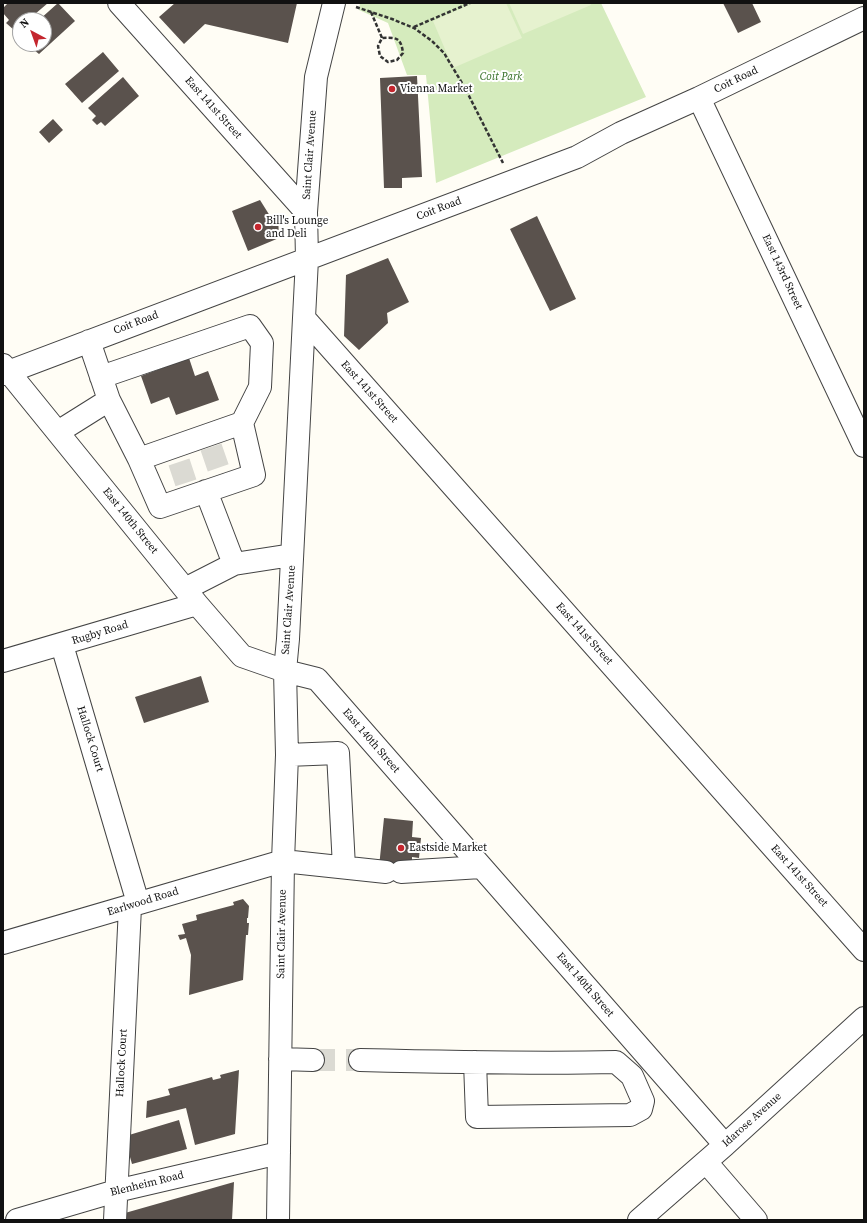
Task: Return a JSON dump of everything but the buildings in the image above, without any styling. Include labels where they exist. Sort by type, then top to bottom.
[{"type":"street","name":"East 141st Street","points":[[119,3],[306,212]]},
{"type":"street","name":"Saint Clair Avenue","points":[[278,1220],[283,861],[287,755],[285,670],[288,639],[304,318],[306,212],[316,77],[334,3]]},
{"type":"street","name":"Coit Road","points":[[5,370],[89,341],[577,157],[621,133],[699,98],[864,18]]},
{"type":"street","name":"East 143rd Street","points":[[699,98],[864,446]]},
{"type":"street","name":"East 141st Street","points":[[304,318],[864,950]]},
{"type":"street","points":[[101,377],[250,326],[262,343],[260,387],[242,423],[209,441],[176,454],[139,459]]},
{"type":"street","points":[[89,341],[109,400],[139,459],[160,507],[206,486],[254,475],[242,423]]},
{"type":"street","name":"East 140th Street","points":[[5,370],[58,432],[191,597],[242,656],[316,679],[725,1145]]},
{"type":"street","points":[[58,432],[109,400]]},
{"type":"street","points":[[206,486],[234,564]]},
{"type":"street","name":"Rugby Road","points":[[3,661],[62,644],[191,597],[234,564],[292,556]]},
{"type":"street","name":"Hallock Court","points":[[62,644],[134,905],[115,1220]]},
{"type":"street","points":[[287,755],[338,753],[362,731]]},
{"type":"street","points":[[338,753],[344,867]]},
{"type":"street","points":[[283,861],[394,872],[481,867]]},
{"type":"street","name":"Earlwood Road","points":[[3,943],[283,861]]},
{"type":"street","name":"Idarose Avenue","points":[[639,1220],[725,1145],[864,1018]]},
{"type":"street","points":[[280,1059],[313,1060]]},
{"type":"street","points":[[360,1060],[475,1062],[541,1064],[616,1062],[632,1076],[643,1101],[641,1109],[630,1115],[477,1117],[475,1062]]},
{"type":"street","points":[[640,1093],[663,1074]]},
{"type":"street","name":"Blenheim Road","points":[[17,1220],[116,1192],[279,1154]]},
{"type":"street","points":[[706,1162],[756,1220]]},
{"type":"path","points":[[414,28],[470,3]]},
{"type":"path","points":[[356,7],[414,28],[432,41],[444,53],[456,71],[503,164]]},
{"type":"path","points":[[371,12],[382,38],[378,46],[380,56],[388,62],[397,60],[403,54],[402,44],[398,39],[393,37],[382,38]]},
{"type":"green space","name":"Coit Park","points":[[360,3],[601,3],[646,97],[436,183],[426,75],[407,75],[388,23],[359,10]]},
{"type":"green space","points":[[473,3],[506,3],[522,38],[453,68],[433,21]]},
{"type":"green space","points":[[509,3],[590,3],[591,5],[523,34]]},
{"type":"tunnel","points":[[211,447],[220,473]]},
{"type":"tunnel","points":[[179,462],[187,486]]},
{"type":"tunnel","points":[[313,1060],[360,1060]]},
{"type":"place","name":"Vienna Market","points":[[392,89]]},
{"type":"place","name":"Bill's Lounge and Deli","points":[[258,227]]},
{"type":"place","name":"Eastside Market","points":[[401,848]]}]
